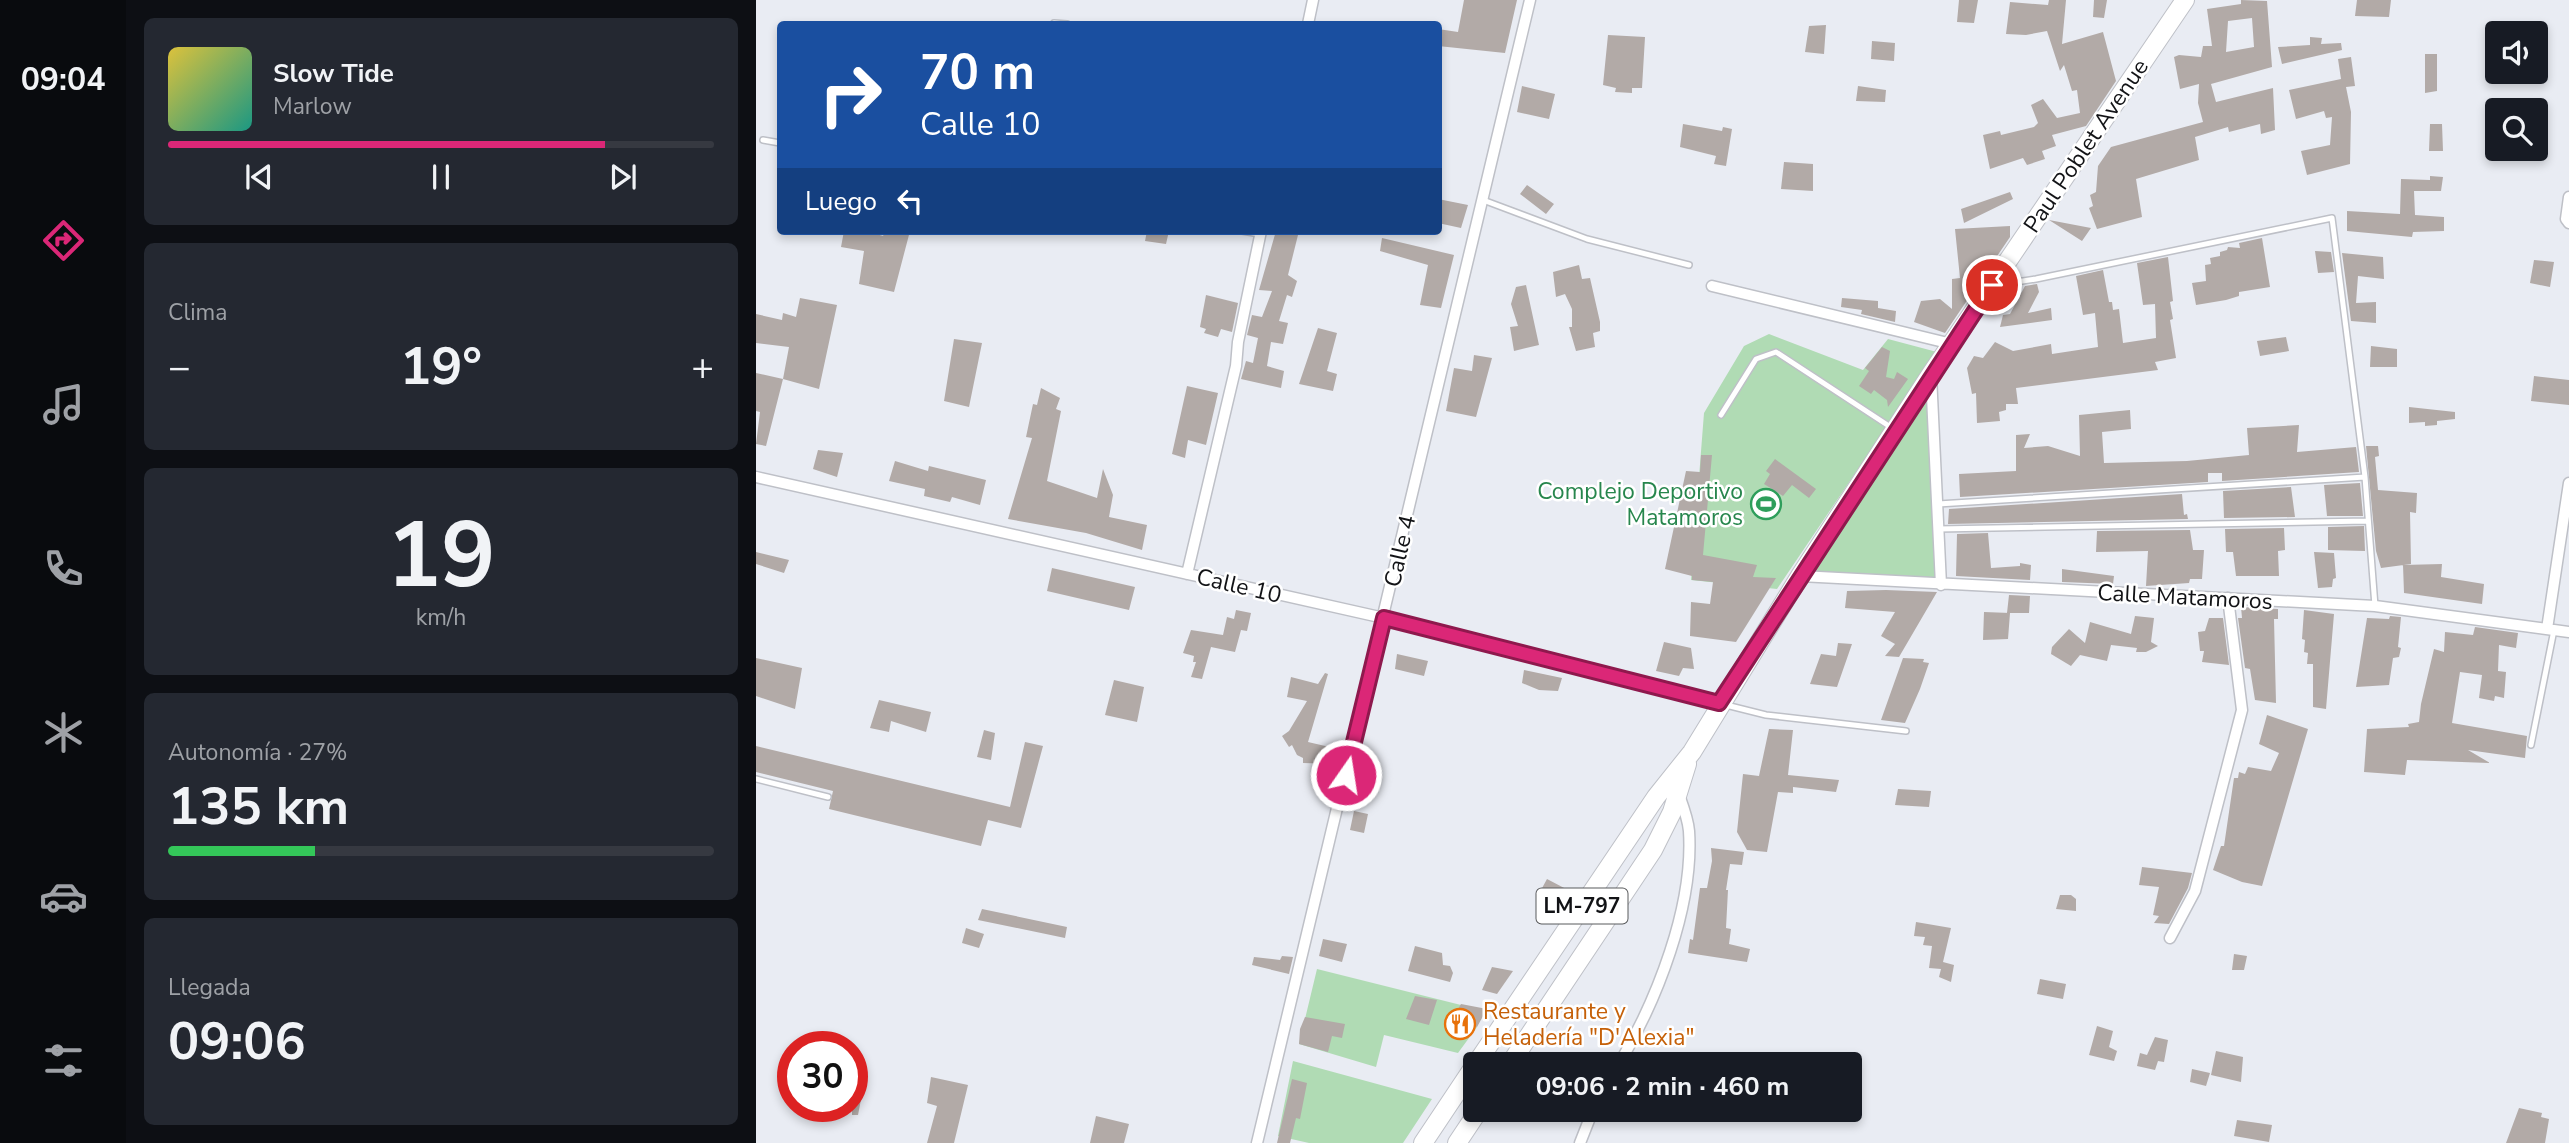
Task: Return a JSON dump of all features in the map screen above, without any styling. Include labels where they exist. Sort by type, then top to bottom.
[{"type":"main road","name":"Paul Poblet Avenue","points":[[1485,1052],[1656,797],[1692,752],[1719,703],[1931,374],[2185,0]]},
{"type":"main road","name":"Paul Poblet Avenue","points":[[1518,1052],[1653,850],[1679,791],[1692,752]]},
{"type":"main road","name":"Paul Poblet Avenue","points":[[1423,1143],[1463,1084]]},
{"type":"main road","points":[[1457,1143],[1471,1122]]},
{"type":"street","points":[[1308,21],[1313,0]]},
{"type":"street","name":"Calle 4","points":[[1257,1143],[1530,0]]},
{"type":"street","points":[[2569,197],[2566,219],[2569,223]]},
{"type":"street","points":[[1187,574],[1236,366],[1261,235]]},
{"type":"street","points":[[1712,286],[1952,344]]},
{"type":"street","points":[[1931,374],[1941,585]]},
{"type":"street","name":"Calle 10","points":[[756,477],[1384,618],[1719,703]]},
{"type":"street","points":[[2551,629],[2569,483]]},
{"type":"street","name":"Calle Matamoros","points":[[1800,576],[2375,606],[2569,632]]},
{"type":"street","points":[[2170,939],[2195,891],[2242,710],[2228,598]]},
{"type":"street","points":[[1626,1052],[1645,1020],[1678,921],[1690,851],[1689,827],[1679,791]]},
{"type":"street","points":[[1580,1143],[1588,1122]]},
{"type":"lane","points":[[763,140],[777,142]]},
{"type":"lane","points":[[1483,200],[1587,239],[1689,265]]},
{"type":"lane","points":[[1992,285],[2036,279],[2332,218],[2365,477],[2375,606]]},
{"type":"lane","points":[[1721,415],[1756,359],[1776,352],[1895,430]]},
{"type":"lane","points":[[1938,504],[2365,477]]},
{"type":"lane","points":[[1938,529],[2367,521]]},
{"type":"lane","points":[[2531,745],[2551,629]]},
{"type":"lane","points":[[1719,703],[1766,715],[1906,731]]},
{"type":"lane","points":[[756,779],[828,797]]},
{"type":"green space","name":"Complejo Deportivo Matamoros","points":[[1769,334],[1863,370],[1888,339],[1937,352],[1777,589],[1691,580],[1704,413],[1744,346]]},
{"type":"green space","points":[[1925,398],[1930,398],[1935,583],[1808,571]]},
{"type":"green space","points":[[1317,969],[1461,1005],[1451,1020],[1477,1027],[1458,1053],[1384,1035],[1376,1067],[1299,1044]]},
{"type":"green space","points":[[1293,1061],[1432,1099],[1403,1143],[1309,1143],[1278,1136]]},
{"type":"building","points":[[1464,0],[1517,0],[1505,53],[1442,46],[1442,30],[1458,32]]},
{"type":"building","points":[[1959,0],[1978,0],[1974,23],[1957,22]]},
{"type":"building","points":[[2049,0],[2066,0],[2062,44],[2103,32],[2116,81],[2086,126],[2052,135],[2056,146],[2042,151],[2045,159],[2027,165],[2023,158],[1990,169],[1983,135],[2000,131],[2001,135],[2034,127],[2038,123],[2031,105],[2043,99],[2057,118],[2080,113],[2077,90],[2072,91],[2064,65],[2060,71],[2047,31],[2026,35],[2006,34],[2010,2],[2048,5]]},
{"type":"building","points":[[2094,0],[2107,0],[2104,18],[2093,17]]},
{"type":"building","points":[[2241,0],[2267,1],[2272,67],[2211,84],[2216,102],[2273,88],[2275,130],[2261,134],[2260,124],[2229,132],[2228,127],[2195,137],[2199,160],[2136,179],[2142,217],[2097,229],[2089,208],[2093,206],[2090,195],[2096,192],[2098,166],[2111,147],[2203,122],[2198,103],[2199,84],[2180,89],[2174,57],[2201,57],[2203,46],[2212,46],[2207,9],[2241,4]],"holes":[[[2252,18],[2254,47],[2226,52],[2228,21]]]},
{"type":"building","points":[[2357,0],[2391,0],[2389,17],[2355,16]]},
{"type":"building","points":[[1826,25],[1824,54],[1805,52],[1809,26]]},
{"type":"building","points":[[1608,35],[1645,37],[1642,88],[1632,88],[1632,93],[1615,92],[1616,88],[1603,85]]},
{"type":"building","points":[[2310,37],[2322,38],[2321,44],[2341,43],[2342,50],[2282,64],[2278,47],[2310,45]]},
{"type":"building","points":[[1872,41],[1895,43],[1894,61],[1871,59]]},
{"type":"building","points":[[2425,54],[2437,54],[2437,91],[2425,93]]},
{"type":"building","points":[[2351,57],[2355,86],[2346,87],[2351,112],[2350,164],[2307,175],[2301,151],[2330,145],[2332,117],[2326,118],[2324,111],[2296,119],[2289,90],[2341,79],[2338,59]]},
{"type":"building","points":[[1522,86],[1555,94],[1549,119],[1517,112]]},
{"type":"building","points":[[1858,86],[1886,90],[1885,102],[1856,101]]},
{"type":"building","points":[[1683,124],[1722,131],[1723,127],[1732,129],[1726,166],[1714,164],[1716,156],[1680,147]]},
{"type":"building","points":[[2430,124],[2442,124],[2443,151],[2429,151]]},
{"type":"building","points":[[1784,162],[1813,164],[1813,191],[1781,189]]},
{"type":"building","points":[[2430,176],[2443,177],[2441,191],[2414,191],[2415,215],[2444,217],[2444,231],[2413,232],[2412,237],[2347,231],[2347,211],[2400,214],[2401,179],[2430,180]]},
{"type":"building","points":[[1527,185],[1554,204],[1546,214],[1520,194]]},
{"type":"building","points":[[2010,192],[2013,199],[1964,223],[1961,209]]},
{"type":"building","points":[[1442,200],[1468,205],[1461,228],[1442,224]]},
{"type":"building","points":[[2049,220],[2091,228],[2082,241]]},
{"type":"building","points":[[2010,226],[2010,237],[1945,333],[1914,322],[1921,301],[1940,299],[1952,309],[1952,279],[1960,278],[1955,229]]},
{"type":"building","points":[[843,235],[909,235],[894,292],[859,284],[864,251],[841,247]]},
{"type":"building","points":[[1146,235],[1168,235],[1166,244],[1145,241]]},
{"type":"building","points":[[1275,235],[1298,235],[1288,275],[1297,281],[1292,297],[1287,295],[1279,321],[1288,323],[1283,344],[1271,342],[1267,366],[1284,371],[1281,388],[1241,379],[1246,361],[1253,363],[1258,338],[1247,335],[1252,315],[1262,317],[1272,291],[1259,290]]},
{"type":"building","points":[[1382,238],[1454,255],[1441,308],[1420,305],[1428,265],[1380,251]]},
{"type":"building","points":[[2262,238],[2270,287],[2239,292],[2239,296],[2226,300],[2196,305],[2192,283],[2206,281],[2205,265],[2211,264],[2210,258],[2220,256],[2220,252],[2228,247],[2240,248],[2239,243]]},
{"type":"building","points":[[2315,251],[2331,252],[2334,272],[2318,273]]},
{"type":"building","points":[[2342,253],[2383,257],[2384,279],[2358,276],[2356,303],[2376,302],[2376,323],[2351,321]]},
{"type":"building","points":[[2168,257],[2173,301],[2170,302],[2173,319],[2170,320],[2176,358],[2155,362],[2158,370],[2016,388],[2018,404],[2006,404],[2006,410],[1999,412],[2000,421],[1977,423],[1976,393],[1972,394],[1967,368],[1974,356],[1983,358],[1995,342],[2013,351],[2051,344],[2052,354],[2098,347],[2095,313],[2083,315],[2076,276],[2103,270],[2109,302],[2112,302],[2113,310],[2119,309],[2123,343],[2156,338],[2155,304],[2143,305],[2137,263]]},
{"type":"building","points":[[2534,260],[2554,262],[2550,287],[2530,283]]},
{"type":"building","points":[[1579,265],[1582,279],[1590,278],[1600,331],[1593,333],[1595,347],[1576,351],[1569,327],[1572,327],[1572,309],[1565,294],[1556,297],[1553,272]]},
{"type":"building","points":[[2037,284],[2039,292],[2028,313],[2051,308],[2052,320],[2000,327],[2003,315],[2010,314],[2025,286]]},
{"type":"building","points":[[1526,285],[1539,345],[1514,351],[1510,327],[1518,326],[1511,304],[1516,287]]},
{"type":"building","points":[[1206,295],[1238,303],[1232,332],[1221,329],[1218,337],[1204,333],[1206,329],[1200,327]]},
{"type":"building","points":[[800,298],[837,305],[819,389],[783,379],[789,347],[756,343],[756,314],[782,320],[783,313],[796,317]]},
{"type":"building","points":[[1842,298],[1878,301],[1878,308],[1896,311],[1895,322],[1861,314],[1862,310],[1841,307]]},
{"type":"building","points":[[1318,328],[1337,333],[1327,371],[1337,374],[1333,391],[1299,384]]},
{"type":"building","points":[[2286,337],[2289,351],[2260,356],[2257,341]]},
{"type":"building","points":[[954,339],[982,343],[969,407],[944,401]]},
{"type":"building","points":[[2371,346],[2397,349],[2397,367],[2370,367]]},
{"type":"building","points":[[1882,347],[1890,351],[1886,377],[1894,379],[1897,372],[1908,379],[1888,407],[1887,400],[1874,390],[1871,394],[1859,386],[1869,371],[1865,368]]},
{"type":"building","points":[[1474,355],[1492,358],[1476,417],[1446,411],[1454,368],[1472,371]]},
{"type":"building","points":[[756,373],[783,379],[766,446],[756,444],[760,412],[756,411]]},
{"type":"building","points":[[2534,376],[2569,380],[2569,405],[2531,401]]},
{"type":"building","points":[[1187,386],[1218,393],[1206,445],[1188,440],[1185,458],[1172,454]]},
{"type":"building","points":[[1041,388],[1060,398],[1056,409],[1061,411],[1047,481],[1097,498],[1103,469],[1113,495],[1109,517],[1147,525],[1142,550],[1086,533],[1008,519],[1032,438],[1026,437],[1033,404],[1037,405]]},
{"type":"building","points":[[2409,407],[2455,412],[2455,419],[2437,421],[2437,425],[2425,426],[2425,422],[2409,423]]},
{"type":"building","points":[[2130,410],[2131,429],[2102,432],[2104,463],[2187,461],[2249,455],[2247,428],[2299,425],[2297,452],[2356,447],[2359,472],[2222,481],[2222,473],[2208,473],[2208,482],[1960,497],[1959,474],[2016,471],[2016,435],[2030,434],[2024,448],[2048,446],[2080,456],[2079,415]]},
{"type":"building","points":[[2366,446],[2378,446],[2379,456],[2375,457],[2378,490],[2417,493],[2416,513],[2410,512],[2411,564],[2381,568],[2376,551]]},
{"type":"building","points":[[818,450],[843,453],[837,477],[813,469]]},
{"type":"building","points":[[1701,455],[1712,455],[1703,555],[1757,565],[1753,577],[1776,578],[1736,642],[1690,636],[1691,602],[1710,604],[1713,582],[1692,580],[1692,576],[1665,569],[1686,471],[1700,472]]},
{"type":"building","points":[[1775,459],[1816,489],[1809,498],[1792,485],[1783,496],[1764,484],[1770,474],[1766,471]]},
{"type":"building","points":[[895,461],[928,471],[929,466],[986,480],[980,505],[952,497],[950,502],[924,496],[925,489],[889,481]]},
{"type":"building","points":[[2360,483],[2363,516],[2327,516],[2324,485]]},
{"type":"building","points":[[2291,487],[2295,517],[2224,518],[2223,491]]},
{"type":"building","points":[[2182,494],[2184,515],[2187,514],[2188,519],[1948,524],[1949,509]]},
{"type":"building","points":[[2364,526],[2365,551],[2328,550],[2328,527]]},
{"type":"building","points":[[2284,528],[2285,550],[2278,551],[2279,576],[2236,576],[2233,552],[2226,552],[2225,529]]},
{"type":"building","points":[[2190,530],[2193,550],[2204,550],[2202,579],[2190,579],[2189,583],[2146,586],[2148,551],[2096,552],[2097,531]]},
{"type":"building","points":[[1988,533],[1991,568],[2020,566],[2020,563],[2031,565],[2030,580],[1956,576],[1957,534]]},
{"type":"building","points":[[756,552],[789,560],[784,573],[756,564]]},
{"type":"building","points":[[2314,552],[2334,553],[2336,578],[2333,579],[2332,587],[2318,588]]},
{"type":"building","points":[[2442,564],[2441,577],[2484,584],[2482,604],[2404,593],[2403,565]]},
{"type":"building","points":[[1052,568],[1135,587],[1129,610],[1047,591]]},
{"type":"building","points":[[2062,569],[2114,576],[2113,584],[2062,582]]},
{"type":"building","points":[[1847,591],[1937,592],[1899,657],[1885,656],[1895,644],[1881,636],[1895,612],[1845,608]]},
{"type":"building","points":[[2009,595],[2030,596],[2029,613],[2007,613]]},
{"type":"building","points":[[2241,607],[2278,609],[2278,619],[2274,619],[2276,703],[2255,700],[2250,669],[2245,668],[2238,618],[2242,618]]},
{"type":"building","points":[[1236,610],[1251,613],[1247,631],[1241,630],[1235,652],[1211,647],[1202,679],[1191,677],[1196,662],[1193,662],[1194,656],[1183,653],[1191,630],[1223,635],[1227,617],[1234,619]]},
{"type":"building","points":[[2304,610],[2334,614],[2326,709],[2313,707],[2313,664],[2307,664],[2308,653],[2304,652],[2305,640],[2302,639]]},
{"type":"building","points":[[1984,612],[2010,613],[2008,639],[1983,640]]},
{"type":"building","points":[[2135,616],[2154,618],[2151,642],[2158,646],[2146,652],[2136,652],[2137,648],[2111,645],[2107,661],[2080,655],[2071,666],[2051,654],[2052,647],[2069,629],[2085,643],[2090,622],[2131,634]]},
{"type":"building","points":[[2390,616],[2401,617],[2398,647],[2401,648],[2399,657],[2393,658],[2389,685],[2356,687],[2367,618],[2389,619]]},
{"type":"building","points":[[2209,618],[2223,618],[2229,665],[2202,662],[2204,651],[2200,651],[2198,632],[2205,631]]},
{"type":"building","points":[[2475,627],[2518,633],[2516,648],[2499,645],[2498,671],[2506,672],[2504,698],[2495,696],[2494,701],[2479,698],[2482,675],[2460,672],[2452,723],[2527,736],[2525,758],[2468,750],[2490,763],[2407,760],[2405,775],[2364,772],[2367,729],[2409,727],[2408,724],[2419,722],[2434,649],[2444,652],[2445,632],[2473,635]]},
{"type":"building","points":[[1664,642],[1691,648],[1694,669],[1683,668],[1679,676],[1656,671]]},
{"type":"building","points":[[1838,643],[1852,644],[1837,687],[1810,684],[1821,654],[1836,656]]},
{"type":"building","points":[[1397,654],[1428,661],[1424,676],[1395,669]]},
{"type":"building","points":[[756,658],[802,668],[795,709],[756,696]]},
{"type":"building","points":[[1903,658],[1924,659],[1923,662],[1929,663],[1905,723],[1881,720]]},
{"type":"building","points":[[1524,670],[1562,678],[1558,691],[1539,690],[1522,683]]},
{"type":"building","points":[[1325,673],[1328,674],[1308,742],[1338,749],[1334,764],[1303,763],[1303,758],[1297,755],[1292,745],[1289,747],[1282,736],[1289,731],[1307,701],[1287,697],[1291,677],[1318,684]]},
{"type":"building","points":[[1114,680],[1144,687],[1137,722],[1105,715]]},
{"type":"building","points":[[879,700],[931,712],[926,732],[891,721],[889,732],[870,728]]},
{"type":"building","points":[[2267,715],[2308,729],[2262,886],[2242,882],[2213,870],[2221,846],[2224,846],[2234,778],[2238,778],[2239,772],[2245,774],[2248,767],[2271,771],[2279,753],[2259,744]]},
{"type":"building","points":[[1769,729],[1793,730],[1788,775],[1839,780],[1836,792],[1793,787],[1793,793],[1778,792],[1767,852],[1747,850],[1737,832],[1743,774],[1759,776]]},
{"type":"building","points":[[984,730],[995,733],[991,760],[977,757]]},
{"type":"building","points":[[1025,742],[1043,746],[1021,828],[988,820],[981,846],[829,809],[833,791],[756,772],[756,746],[1010,807]]},
{"type":"building","points":[[1898,789],[1931,791],[1929,807],[1895,805]]},
{"type":"building","points":[[1354,811],[1368,814],[1364,833],[1350,830]]},
{"type":"building","points":[[1711,848],[1744,852],[1742,865],[1730,864],[1726,890],[1726,928],[1731,929],[1729,944],[1750,949],[1747,962],[1688,953],[1690,939],[1693,940],[1700,888],[1707,888],[1712,861]]},
{"type":"building","points":[[2142,867],[2192,873],[2188,888],[2169,924],[2154,923],[2159,916],[2153,915],[2159,887],[2139,885]]},
{"type":"building","points":[[1547,879],[1568,890],[1551,918],[1542,910],[1550,896],[1541,890]]},
{"type":"building","points":[[2060,895],[2071,895],[2076,899],[2076,911],[2056,909]]},
{"type":"building","points":[[982,909],[1067,927],[1065,938],[978,920]]},
{"type":"building","points":[[1916,922],[1951,928],[1943,962],[1954,965],[1951,982],[1939,977],[1941,969],[1929,968],[1932,946],[1923,945],[1925,937],[1914,936]]},
{"type":"building","points":[[966,928],[984,934],[979,948],[962,943]]},
{"type":"building","points":[[1323,939],[1347,944],[1342,962],[1319,956]]},
{"type":"building","points":[[1415,946],[1442,953],[1443,965],[1450,966],[1453,973],[1450,982],[1408,971]]},
{"type":"building","points":[[2234,954],[2247,956],[2244,970],[2232,970]]},
{"type":"building","points":[[1282,956],[1293,957],[1289,974],[1252,965],[1254,957],[1280,960]]},
{"type":"building","points":[[1492,967],[1513,971],[1497,994],[1482,990]]},
{"type":"building","points":[[2040,979],[2066,984],[2063,999],[2037,994]]},
{"type":"building","points":[[1415,996],[1437,1000],[1429,1025],[1406,1019]]},
{"type":"building","points":[[1461,1004],[1487,1009],[1477,1027],[1451,1020]]},
{"type":"building","points":[[1305,1017],[1345,1024],[1342,1038],[1332,1036],[1328,1052],[1299,1044],[1300,1029]]},
{"type":"building","points":[[2097,1026],[2113,1031],[2109,1047],[2117,1051],[2114,1061],[2089,1055]]},
{"type":"building","points":[[2155,1037],[2168,1040],[2164,1062],[2158,1061],[2155,1070],[2137,1066],[2140,1053],[2147,1055]]},
{"type":"building","points":[[2216,1051],[2243,1057],[2241,1082],[2211,1075]]},
{"type":"building","points":[[2192,1069],[2210,1073],[2206,1086],[2190,1082]]},
{"type":"building","points":[[931,1077],[968,1085],[954,1143],[927,1143],[937,1106],[927,1103]]},
{"type":"building","points":[[1292,1079],[1307,1083],[1300,1119],[1296,1118],[1290,1143],[1277,1143]]},
{"type":"building","points":[[2519,1108],[2542,1113],[2541,1117],[2549,1119],[2545,1143],[2506,1143]]},
{"type":"building","points":[[1096,1116],[1129,1124],[1124,1143],[1090,1143]]},
{"type":"building","points":[[2237,1120],[2272,1125],[2269,1142],[2234,1136]]},
{"type":"place","name":"Complejo Deportivo Matamoros","points":[[1766,504]]},
{"type":"place","name":"Restaurante y Heladería \"D'Alexia\"","points":[[1460,1024]]},
{"type":"route","points":[[1346,775],[1384,618],[1719,703],[1931,374],[1992,285]]}]
